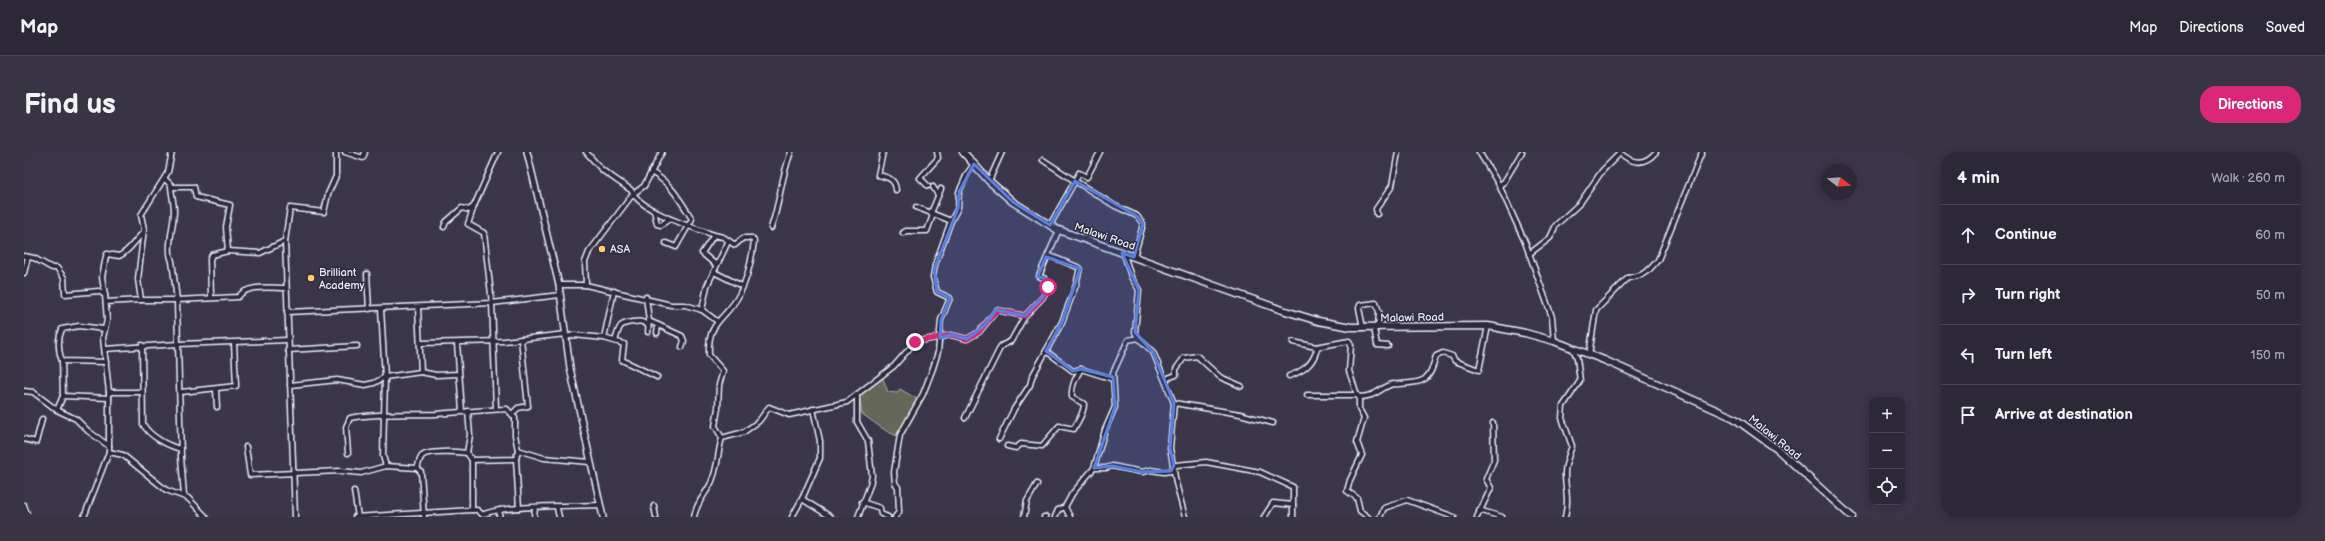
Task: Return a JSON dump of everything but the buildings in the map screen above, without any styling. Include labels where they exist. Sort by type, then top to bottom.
[{"type":"main road","name":"Malawi Road","points":[[963,152],[989,181],[1013,202],[1050,226],[1124,254],[1318,321],[1363,328],[1488,326],[1521,332],[1554,341],[1589,354],[1734,418],[1777,449],[1852,517]]},
{"type":"street","points":[[141,300],[138,267],[143,233],[141,215],[150,198],[164,178],[172,152]]},
{"type":"street","points":[[295,517],[285,288],[285,241],[290,208],[324,212],[328,194],[336,176],[336,152]]},
{"type":"street","points":[[345,152],[363,158],[365,152]]},
{"type":"street","points":[[496,409],[492,304],[484,233],[468,224],[474,206],[498,152]]},
{"type":"street","points":[[528,152],[560,285],[570,368],[603,517]]},
{"type":"street","points":[[586,152],[602,170],[631,190],[633,194],[654,210],[669,219],[723,237],[734,245],[743,238],[752,238],[754,241],[742,286],[734,302],[712,329],[709,355],[723,371],[719,385],[715,426],[722,438],[717,455],[714,478],[699,501],[694,517]]},
{"type":"street","points":[[586,284],[585,262],[589,252],[633,194],[644,186],[662,152]]},
{"type":"street","points":[[771,228],[779,204],[778,193],[791,152]]},
{"type":"street","points":[[883,152],[878,175],[892,180],[896,185],[896,190]]},
{"type":"street","points":[[928,186],[920,178],[938,158],[937,152]]},
{"type":"street","points":[[989,181],[1002,152]]},
{"type":"street","points":[[1050,226],[1079,173],[1087,177],[1100,152]]},
{"type":"street","points":[[1377,214],[1376,209],[1392,186],[1398,152]]},
{"type":"street","points":[[1479,152],[1499,186],[1528,254],[1552,317],[1554,341]]},
{"type":"street","points":[[1499,186],[1504,182],[1522,152]]},
{"type":"street","points":[[1528,254],[1550,238],[1556,225],[1580,203],[1602,170],[1620,153],[1632,162],[1639,163],[1646,162],[1656,152]]},
{"type":"street","points":[[1589,354],[1596,310],[1628,278],[1641,275],[1650,269],[1658,260],[1702,152]]},
{"type":"street","points":[[1043,160],[1114,206],[1137,216],[1144,224],[1134,257]]},
{"type":"street","points":[[895,517],[899,515],[898,487],[895,483],[894,472],[900,435],[923,394],[935,363],[940,338],[941,320],[950,298],[937,292],[933,277],[951,221],[958,208],[959,192],[967,174],[974,164]]},
{"type":"street","points":[[651,172],[664,179],[673,189],[692,220],[690,226],[676,247],[666,244]]},
{"type":"street","points":[[164,178],[171,185],[194,188],[196,198],[230,204],[226,227],[228,251]]},
{"type":"street","points":[[171,185],[174,212],[174,231],[169,256],[172,261],[177,300],[181,392],[181,449],[184,496]]},
{"type":"street","points":[[933,187],[938,195]]},
{"type":"street","points":[[903,233],[906,231],[927,231],[941,189]]},
{"type":"street","points":[[444,227],[446,222],[462,208],[469,210],[474,206]]},
{"type":"street","points":[[916,208],[951,221]]},
{"type":"street","points":[[654,210],[657,224],[661,225],[669,219]]},
{"type":"street","points":[[965,418],[1001,346],[1011,341],[1025,316],[1043,297],[1048,287],[1045,279],[1038,276],[1059,230]]},
{"type":"street","points":[[84,517],[109,452],[109,392],[103,338],[107,320],[102,277],[106,256],[108,254],[119,256],[126,253],[132,242],[143,233]]},
{"type":"street","points":[[714,235],[702,253],[716,265]]},
{"type":"street","points":[[211,297],[211,256],[228,251],[260,252],[285,241]]},
{"type":"street","points":[[702,310],[707,286],[728,242]]},
{"type":"street","points":[[1124,254],[1131,277],[1139,290],[1135,328],[1138,338],[1153,352],[1174,403],[1170,448],[1176,483],[1185,517]]},
{"type":"street","points":[[999,439],[1014,409],[1030,386],[1032,377],[1062,322],[1076,285],[1080,268],[1048,255]]},
{"type":"street","points":[[24,273],[25,257],[34,258],[52,268],[57,268],[64,278],[65,294],[99,291],[105,295]]},
{"type":"street","points":[[714,272],[742,286]]},
{"type":"street","points":[[367,274],[369,309]]},
{"type":"street","points":[[560,285],[586,284],[646,297],[671,305],[685,305],[702,310],[717,321]]},
{"type":"street","points":[[106,302],[238,297],[244,291],[253,289],[285,288]]},
{"type":"street","points":[[604,338],[614,291]]},
{"type":"street","points":[[287,312],[492,304],[560,294]]},
{"type":"street","points":[[646,297],[648,332]]},
{"type":"street","points":[[1363,328],[1359,308],[1360,305],[1374,302],[1376,303],[1379,312],[1376,328],[1377,346],[1388,346]]},
{"type":"street","points":[[418,307],[421,344],[421,372]]},
{"type":"street","points":[[381,309],[385,377],[383,456],[386,466]]},
{"type":"street","points":[[722,438],[744,432],[759,421],[769,407],[789,415],[847,402],[894,366],[915,342],[951,335],[967,339],[979,332],[997,310],[1025,316]]},
{"type":"street","points":[[615,341],[621,324],[626,321],[642,321],[658,325],[682,336],[684,341],[682,346]]},
{"type":"street","points":[[657,333],[658,325]]},
{"type":"street","points":[[58,410],[63,396],[62,361],[58,349],[58,338],[62,329],[79,326],[104,329]]},
{"type":"street","points":[[1307,395],[1373,396],[1392,384],[1412,384],[1424,380],[1432,371],[1436,356],[1443,353],[1452,356],[1455,361],[1479,370],[1488,326]]},
{"type":"street","points":[[421,344],[493,340],[496,342],[574,334],[604,338],[624,344],[622,360],[656,377]]},
{"type":"street","points":[[1055,517],[1058,510],[1065,507],[1072,494],[1094,468],[1105,430],[1115,407],[1113,379],[1116,365],[1127,343],[1138,338]]},
{"type":"street","points":[[513,413],[518,408],[528,406],[521,339]]},
{"type":"street","points":[[105,349],[142,345],[288,340]]},
{"type":"street","points":[[1293,342],[1316,347],[1349,341],[1351,345],[1350,371],[1358,396],[1359,409],[1364,418],[1357,442],[1362,455],[1350,480],[1347,491],[1357,498],[1360,511],[1368,517]]},
{"type":"street","points":[[181,392],[196,389],[216,390],[236,386],[234,343]]},
{"type":"street","points":[[457,343],[458,374],[462,411]]},
{"type":"street","points":[[142,345],[142,392],[145,428],[167,444],[181,449]]},
{"type":"street","points":[[288,350],[357,346]]},
{"type":"street","points":[[1290,376],[1304,371],[1315,358],[1316,347]]},
{"type":"street","points":[[1565,517],[1569,503],[1564,475],[1572,446],[1562,418],[1563,406],[1580,381],[1577,358],[1573,349]]},
{"type":"street","points":[[1046,351],[1073,371],[1081,369],[1113,379]]},
{"type":"street","points":[[1166,381],[1168,378],[1176,375],[1176,369],[1184,358],[1197,356],[1220,377],[1241,386]]},
{"type":"street","points":[[62,361],[106,362]]},
{"type":"street","points":[[1007,446],[1016,448],[1022,444],[1028,443],[1042,446],[1059,426],[1074,430],[1082,415],[1084,407],[1084,404],[1072,397],[1075,379],[1081,369]]},
{"type":"street","points":[[290,385],[337,380],[365,384],[374,383],[385,377],[421,372],[436,375],[458,374]]},
{"type":"street","points":[[216,390],[217,407]]},
{"type":"street","points":[[24,391],[33,392],[58,410],[76,419],[88,431],[109,446]]},
{"type":"street","points":[[109,392],[142,392]]},
{"type":"street","points":[[857,395],[857,422],[868,441],[872,481],[862,502],[858,517]]},
{"type":"street","points":[[63,396],[108,398]]},
{"type":"street","points":[[1174,403],[1240,414],[1273,423]]},
{"type":"street","points":[[348,453],[346,427],[350,418],[385,414],[437,414],[462,411],[507,409],[513,413],[515,418],[515,435],[518,450],[516,459],[519,508]]},
{"type":"street","points":[[792,517],[802,499],[820,458],[820,441],[813,409]]},
{"type":"street","points":[[467,453],[470,435],[468,411]]},
{"type":"street","points":[[24,439],[36,442],[42,419]]},
{"type":"street","points":[[1477,517],[1479,510],[1491,488],[1486,479],[1494,460],[1493,423]]},
{"type":"street","points":[[246,446],[250,475],[340,471],[361,473],[386,466],[417,468],[421,472],[423,484],[424,515]]},
{"type":"street","points":[[518,450],[544,458],[590,462]]},
{"type":"street","points":[[417,468],[420,459],[426,454],[455,451],[467,453],[472,460],[472,510]]},
{"type":"street","points":[[109,452],[127,458],[166,490],[184,496],[206,517]]},
{"type":"street","points":[[472,460],[516,459]]},
{"type":"street","points":[[1174,465],[1206,462],[1269,474],[1293,487],[1293,517]]},
{"type":"street","points":[[1094,468],[1106,468],[1112,466],[1142,472],[1151,470],[1164,472],[1171,471],[1174,465]]},
{"type":"street","points":[[1024,517],[1027,501],[1036,484]]},
{"type":"street","points":[[354,491],[356,517],[424,515],[472,510],[477,510],[483,515],[500,510],[519,508],[557,508],[600,505]]},
{"type":"street","points":[[802,499],[831,517]]},
{"type":"street","points":[[1380,517],[1384,508],[1408,500],[1454,517]]},
{"type":"street","points":[[862,502],[880,508],[881,514],[888,517]]},
{"type":"street","points":[[1264,517],[1273,503],[1294,505]]},
{"type":"street","points":[[24,505],[28,517]]},
{"type":"street","points":[[654,506],[656,517]]},
{"type":"street","points":[[1065,507],[1070,517]]},
{"type":"street","points":[[534,517],[535,508]]},
{"type":"street","points":[[557,508],[559,517]]},
{"type":"street","points":[[499,517],[500,510]]},
{"type":"street","points":[[1479,510],[1502,517]]},
{"type":"highlighted area","points":[[974,164],[1013,202],[1050,225],[1075,181],[1137,216],[1143,224],[1134,257],[1122,253],[1139,290],[1135,332],[1153,352],[1174,403],[1170,448],[1174,465],[1171,471],[1142,472],[1112,466],[1094,468],[1115,407],[1113,377],[1081,369],[1073,371],[1046,351],[1062,322],[1080,269],[1046,257],[1038,276],[1045,279],[1048,287],[1043,297],[1025,316],[996,310],[985,325],[967,339],[951,335],[940,338],[941,320],[950,298],[937,292],[934,270],[958,208],[959,192]]},
{"type":"green space","points":[[882,376],[888,392],[897,393],[900,389],[919,400],[897,436],[886,431],[862,414],[859,396]]},
{"type":"place","name":"ASA","points":[[602,249]]},
{"type":"place","name":"Brilliant Academy","points":[[311,278]]},
{"type":"route","points":[[915,342],[951,335],[967,339],[979,332],[994,316],[997,310],[1025,316],[1039,299],[1043,297],[1048,287]]}]
